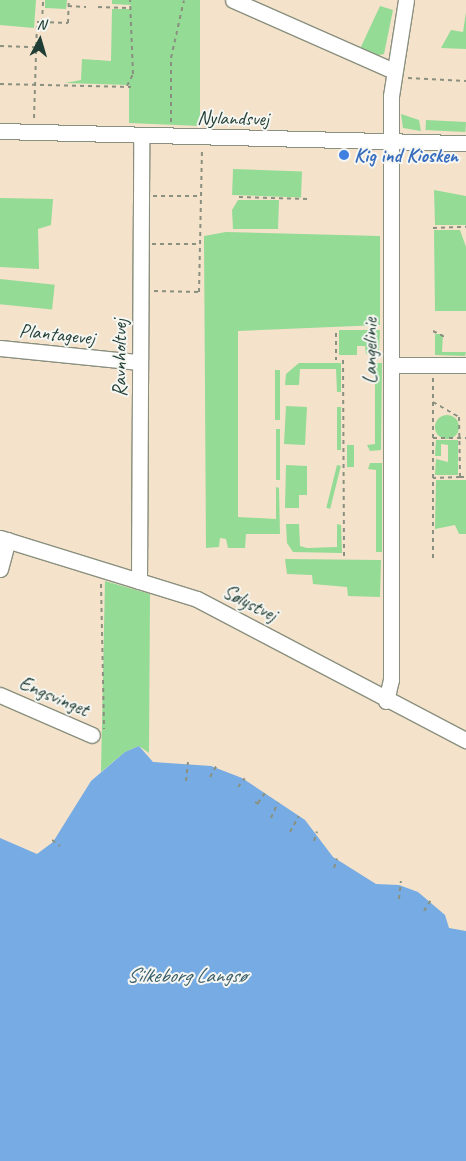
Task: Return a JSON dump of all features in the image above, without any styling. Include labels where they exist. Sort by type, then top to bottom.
[{"type":"street","points":[[233,0],[393,74]]},
{"type":"street","name":"Langelinie","points":[[386,701],[392,680],[391,142],[393,74],[406,0]]},
{"type":"street","name":"Nylandsvej","points":[[0,131],[466,143]]},
{"type":"street","name":"Ravnholtvej","points":[[139,580],[141,136]]},
{"type":"street","name":"Plantagevej","points":[[0,348],[139,362]]},
{"type":"street","points":[[391,365],[466,365]]},
{"type":"street","points":[[0,569],[4,539]]},
{"type":"street","name":"Sølystvej","points":[[4,539],[139,580],[238,618],[386,701],[466,740]]},
{"type":"street","name":"Engsvinget","points":[[0,695],[92,734]]},
{"type":"path","points":[[42,22],[43,0]]},
{"type":"path","points":[[34,132],[37,22],[68,22],[69,0]]},
{"type":"path","points":[[127,87],[133,74],[130,0]]},
{"type":"path","points":[[170,136],[171,58],[184,0]]},
{"type":"path","points":[[68,6],[86,7]]},
{"type":"path","points":[[98,7],[129,8]]},
{"type":"path","points":[[0,46],[36,47]]},
{"type":"path","points":[[393,74],[466,81]]},
{"type":"path","points":[[0,84],[130,87]]},
{"type":"path","points":[[140,291],[199,292],[202,137]]},
{"type":"path","points":[[140,195],[201,196]]},
{"type":"path","points":[[239,198],[308,199]]},
{"type":"path","points":[[433,228],[466,227]]},
{"type":"path","points":[[140,243],[200,244]]},
{"type":"path","points":[[433,332],[445,337]]},
{"type":"path","points":[[336,333],[336,360]]},
{"type":"path","points":[[342,360],[344,556]]},
{"type":"path","points":[[433,365],[433,561]]},
{"type":"path","points":[[433,402],[459,416],[460,477]]},
{"type":"path","points":[[433,438],[466,438]]},
{"type":"path","points":[[433,478],[466,477]]},
{"type":"path","points":[[92,734],[104,730],[101,569]]},
{"type":"path","points":[[186,781],[188,762]]},
{"type":"path","points":[[210,777],[218,763]]},
{"type":"path","points":[[238,787],[245,778]]},
{"type":"path","points":[[258,803],[265,793]]},
{"type":"path","points":[[271,818],[278,802]]},
{"type":"path","points":[[290,832],[299,816]]},
{"type":"path","points":[[314,841],[317,831]]},
{"type":"path","points":[[52,840],[60,846]]},
{"type":"path","points":[[334,868],[337,858]]},
{"type":"path","points":[[398,899],[401,882]]},
{"type":"path","points":[[424,911],[431,900]]},
{"type":"green space","points":[[0,0],[36,0],[34,28],[0,25]]},
{"type":"green space","points":[[45,0],[67,0],[66,9],[45,8]]},
{"type":"green space","points":[[112,0],[200,0],[200,126],[129,123],[129,85],[65,83],[81,80],[82,59],[111,61],[112,9],[131,9],[131,5],[112,4]]},
{"type":"green space","points":[[380,6],[393,10],[384,54],[375,56],[359,51]]},
{"type":"green space","points":[[466,12],[466,49],[441,48],[451,30],[463,32]]},
{"type":"green space","points":[[401,114],[419,120],[421,131],[403,128]]},
{"type":"green space","points":[[426,120],[466,122],[465,132],[425,130]]},
{"type":"green space","points":[[233,169],[302,171],[301,197],[232,195]]},
{"type":"green space","points":[[434,190],[466,196],[466,225],[435,225]]},
{"type":"green space","points":[[0,198],[53,199],[51,225],[38,229],[39,269],[0,267]]},
{"type":"green space","points":[[238,200],[279,200],[278,229],[233,229],[232,210]]},
{"type":"green space","points":[[434,230],[460,230],[466,247],[466,311],[435,311]]},
{"type":"green space","points":[[226,232],[380,236],[380,325],[238,331],[238,517],[276,519],[276,487],[279,488],[280,534],[246,534],[245,548],[228,548],[226,539],[220,538],[219,547],[206,548],[204,236]]},
{"type":"green space","points":[[0,279],[55,285],[52,310],[0,304]]},
{"type":"green space","points":[[339,330],[380,330],[379,354],[366,354],[365,346],[357,346],[357,355],[339,355]]},
{"type":"green space","points":[[435,334],[443,334],[442,352],[466,352],[465,356],[435,355]]},
{"type":"green space","points":[[299,363],[341,363],[341,392],[337,392],[336,369],[300,369],[299,385],[285,385],[286,374]]},
{"type":"green space","points":[[375,363],[382,363],[381,450],[370,451],[367,445],[375,444]]},
{"type":"green space","points":[[275,370],[280,370],[280,420],[275,420]]},
{"type":"green space","points":[[286,406],[307,407],[305,445],[284,444]]},
{"type":"green space","points":[[337,407],[341,407],[341,450],[337,450]]},
{"type":"green space","points":[[447,415],[452,416],[458,422],[458,432],[452,438],[447,439],[442,438],[436,432],[435,427],[436,422],[442,416]]},
{"type":"green space","points":[[276,429],[280,429],[280,480],[276,480]]},
{"type":"green space","points":[[436,440],[458,440],[458,475],[435,475],[436,459],[448,462],[448,445],[441,444],[441,456],[435,456]]},
{"type":"green space","points":[[347,445],[354,445],[354,467],[347,467]]},
{"type":"green space","points":[[370,463],[382,463],[382,552],[376,552],[376,470],[368,469]]},
{"type":"green space","points":[[286,465],[307,466],[307,495],[299,495],[299,508],[285,508]]},
{"type":"green space","points":[[337,465],[341,466],[330,509],[326,508]]},
{"type":"green space","points":[[436,480],[466,480],[466,534],[459,534],[455,525],[435,529]]},
{"type":"green space","points":[[286,524],[299,524],[300,546],[307,548],[337,547],[337,524],[341,525],[342,553],[293,552],[287,543]]},
{"type":"green space","points":[[285,559],[381,560],[380,597],[348,596],[347,587],[313,584],[312,575],[287,574]]},
{"type":"green space","points":[[105,581],[150,594],[149,753],[139,746],[125,752],[101,772]]},
{"type":"water","name":"Silkeborg Langsø","points":[[139,746],[153,762],[211,766],[242,778],[305,820],[333,857],[376,884],[399,885],[418,892],[445,915],[449,928],[466,931],[466,1161],[0,1161],[0,838],[37,854],[53,842],[91,781],[125,752]]},
{"type":"place","name":"Kig ind Kiosken","points":[[344,155]]}]
